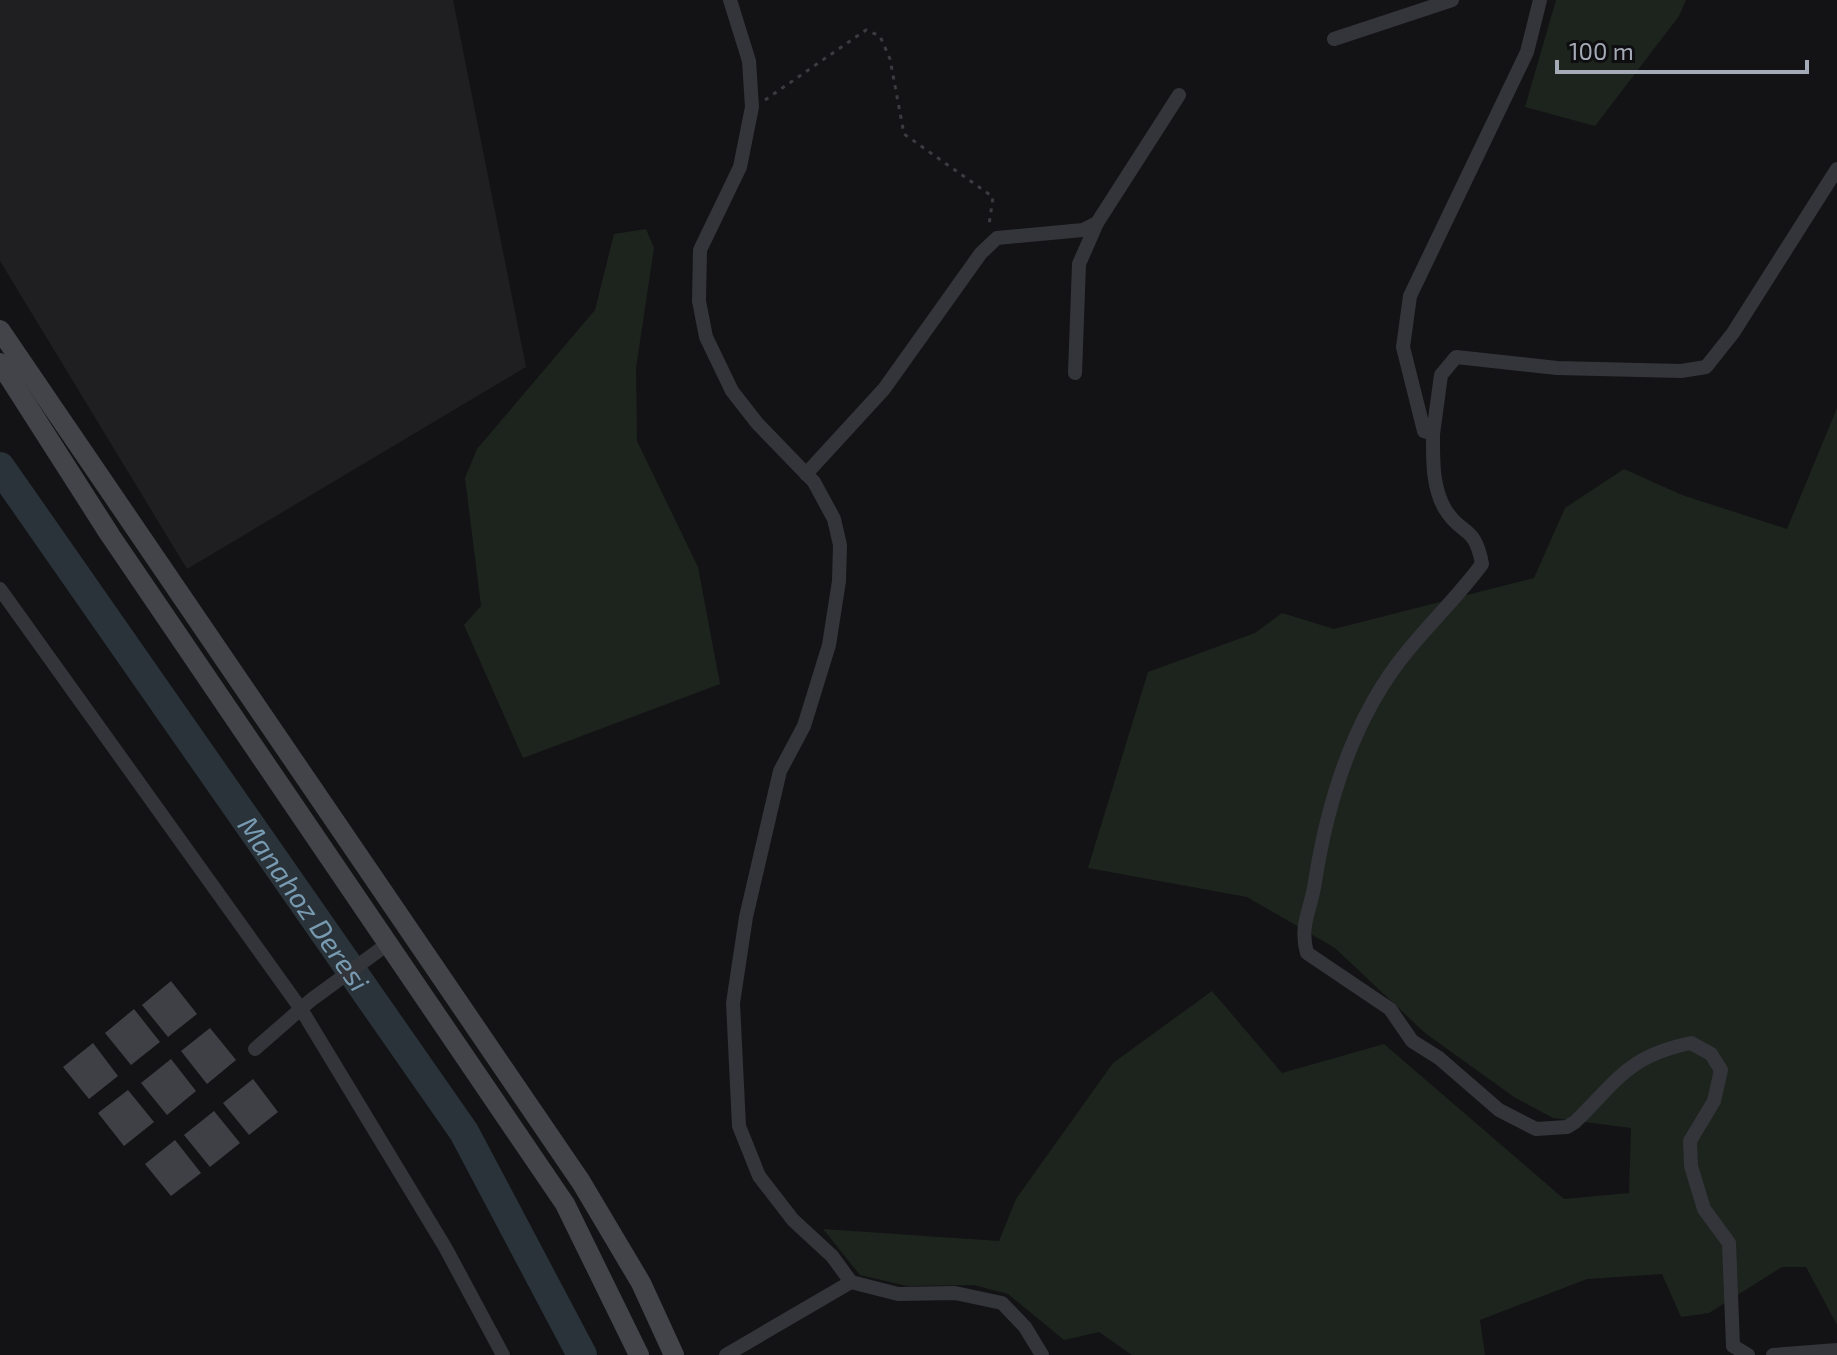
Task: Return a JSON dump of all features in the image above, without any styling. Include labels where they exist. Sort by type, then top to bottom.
[{"type":"main road","points":[[0,330],[581,1182],[641,1283],[674,1355]]},
{"type":"main road","points":[[1,367],[384,946],[565,1204],[639,1355]]},
{"type":"street","points":[[730,0],[749,61],[752,101],[740,167],[700,250],[699,301],[706,337],[732,391],[757,423],[806,474],[834,519],[840,545],[839,581],[829,645],[804,726],[780,771],[746,917],[733,1003],[739,1126],[759,1176],[793,1220],[832,1256],[851,1282],[898,1294],[955,1293],[1002,1303],[1025,1327],[1042,1355]]},
{"type":"street","points":[[1334,39],[1452,0]]},
{"type":"street","points":[[1433,434],[1424,431],[1403,347],[1410,296],[1527,52],[1540,0]]},
{"type":"street","points":[[1075,373],[1079,264],[1097,223],[1179,95]]},
{"type":"street","points":[[1748,1355],[1733,1346],[1729,1243],[1704,1209],[1691,1166],[1690,1141],[1714,1101],[1721,1070],[1711,1054],[1691,1043],[1662,1049],[1628,1066],[1575,1122],[1567,1127],[1536,1129],[1499,1110],[1439,1058],[1412,1041],[1390,1009],[1307,953],[1301,932],[1312,903],[1318,862],[1347,749],[1373,700],[1409,649],[1456,600],[1482,564],[1478,541],[1445,509],[1432,468],[1441,375],[1456,357],[1557,368],[1681,371],[1706,367],[1733,333],[1837,169]]},
{"type":"street","points":[[806,474],[884,389],[990,244],[997,238],[1083,230],[1097,223]]},
{"type":"street","points":[[0,589],[306,1004],[503,1355]]},
{"type":"street","points":[[255,1049],[306,1004],[384,946]]},
{"type":"street","points":[[726,1355],[851,1282]]},
{"type":"street","points":[[1773,1355],[1837,1350]]},
{"type":"path","points":[[752,101],[764,101],[866,30],[880,36],[890,59],[904,134],[993,197],[987,238],[990,244]]},
{"type":"shaded area","points":[[0,0],[453,0],[526,367],[187,569],[0,261]]},
{"type":"shaded area","points":[[1556,0],[1686,0],[1679,16],[1595,126],[1525,107]]},
{"type":"shaded area","points":[[646,229],[654,248],[636,368],[637,441],[698,567],[720,684],[523,758],[464,625],[481,606],[465,478],[477,449],[595,310],[614,234]]},
{"type":"shaded area","points":[[1837,408],[1837,1325],[1806,1267],[1782,1267],[1709,1313],[1681,1317],[1662,1274],[1587,1279],[1480,1320],[1485,1355],[1132,1355],[1099,1332],[1064,1340],[1008,1294],[974,1285],[907,1286],[860,1275],[823,1229],[999,1241],[1016,1199],[1113,1063],[1212,991],[1282,1073],[1384,1044],[1564,1199],[1629,1193],[1631,1128],[1553,1118],[1514,1097],[1425,1033],[1335,948],[1247,897],[1088,868],[1148,672],[1255,633],[1282,613],[1334,629],[1534,578],[1565,508],[1624,469],[1682,495],[1787,529]]},
{"type":"building","points":[[171,981],[197,1014],[168,1037],[142,1005]]},
{"type":"building","points":[[134,1009],[160,1042],[131,1065],[105,1033]]},
{"type":"building","points":[[210,1028],[236,1060],[207,1084],[181,1051]]},
{"type":"building","points":[[93,1043],[118,1076],[89,1099],[63,1067]]},
{"type":"building","points":[[171,1059],[196,1091],[167,1115],[141,1083]]},
{"type":"building","points":[[253,1079],[278,1112],[249,1135],[223,1103]]},
{"type":"building","points":[[128,1090],[154,1122],[124,1146],[98,1113]]},
{"type":"building","points":[[214,1111],[240,1143],[210,1167],[184,1135]]},
{"type":"building","points":[[175,1140],[201,1173],[171,1196],[145,1164]]},
{"type":"waterway","name":"Manahoz Deresi","points":[[0,467],[464,1132],[582,1355]]}]
